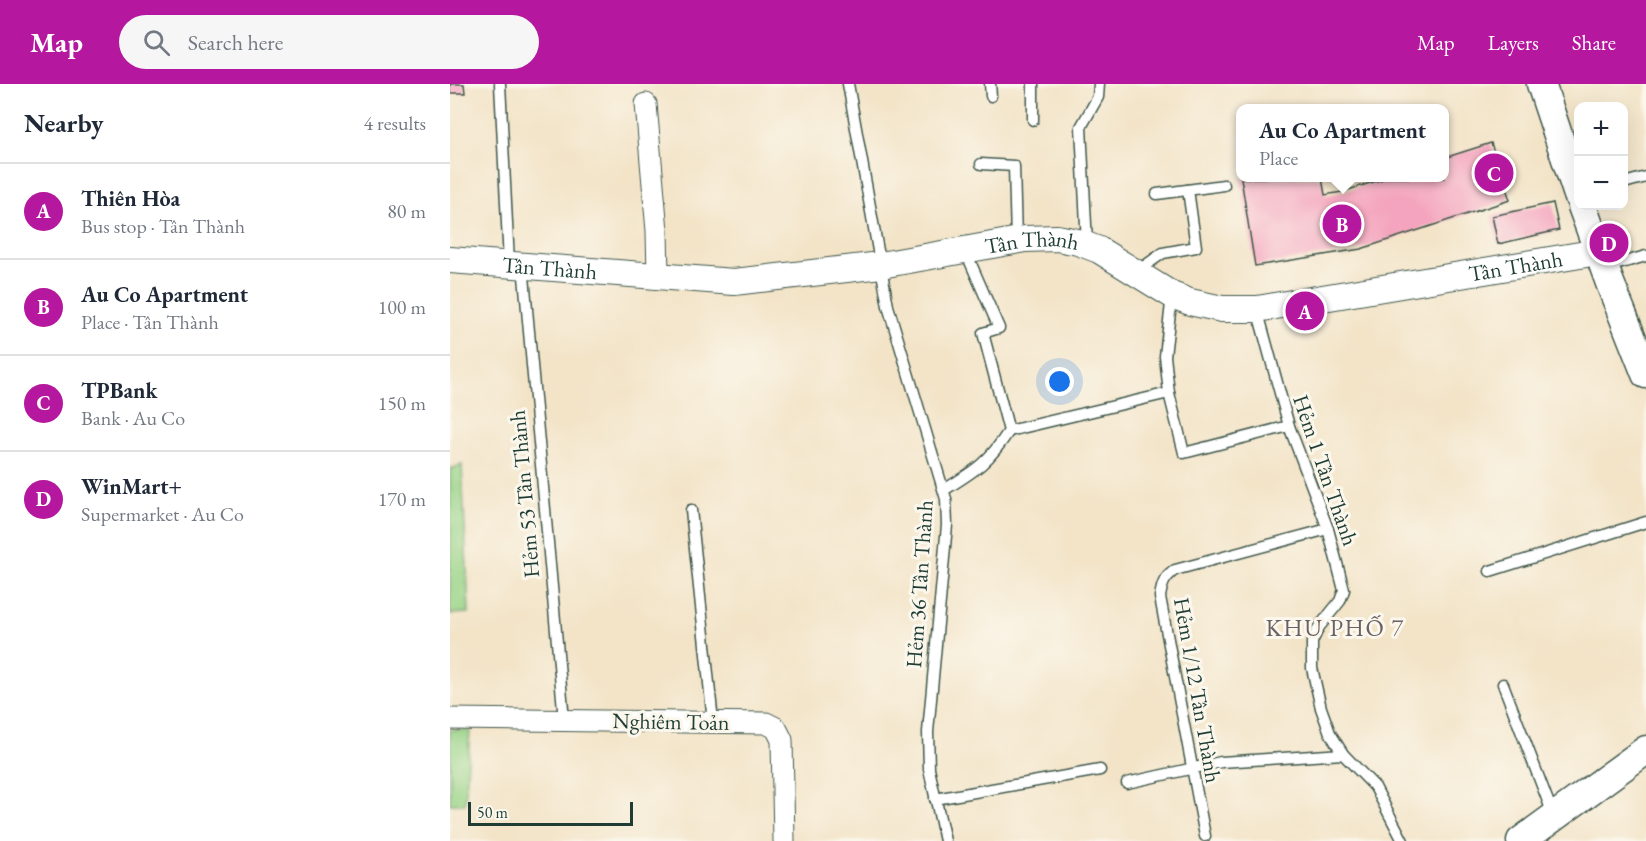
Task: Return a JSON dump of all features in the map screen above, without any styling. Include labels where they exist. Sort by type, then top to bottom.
[{"type":"main road","points":[[1541,84],[1574,183]]},
{"type":"main road","points":[[1583,210],[1601,260],[1640,343],[1646,374]]},
{"type":"main road","points":[[1521,841],[1646,750]]},
{"type":"street","points":[[646,104],[657,231],[658,276]]},
{"type":"street","name":"Tân Thành","points":[[450,260],[734,282],[881,265],[1016,240],[1057,238],[1087,244],[1172,294],[1206,307],[1222,309],[1257,309],[1601,260]]},
{"type":"street","name":"Nghiêm Toản","points":[[450,719],[761,722],[773,726],[779,731],[782,740],[784,841]]},
{"type":"lane","name":"Hẻm 53 Tân Thành","points":[[500,84],[516,264],[564,720]]},
{"type":"lane","name":"Hẻm 36 Tân Thành","points":[[848,84],[888,306],[944,490],[947,525],[928,732],[929,769],[945,841]]},
{"type":"lane","points":[[1033,84],[1033,120]]},
{"type":"lane","points":[[1087,244],[1081,127],[1098,97],[1099,84]]},
{"type":"lane","points":[[981,164],[1014,166],[1016,240]]},
{"type":"lane","points":[[1628,182],[1646,177]]},
{"type":"lane","points":[[1157,195],[1224,185]]},
{"type":"lane","points":[[1136,273],[1163,253],[1196,247],[1188,190]]},
{"type":"lane","points":[[965,249],[999,328],[983,333],[1009,431]]},
{"type":"lane","points":[[1601,260],[1646,256]]},
{"type":"lane","points":[[1172,294],[1165,356],[1169,393],[1184,453],[1289,426]]},
{"type":"lane","name":"Hẻm 1 Tân Thành","points":[[1257,309],[1289,426],[1328,529],[1344,590],[1344,596],[1313,635],[1310,649],[1321,708],[1330,733],[1343,754]]},
{"type":"lane","points":[[944,490],[985,463],[1009,431],[1169,393]]},
{"type":"lane","points":[[691,510],[713,722]]},
{"type":"lane","points":[[1490,571],[1646,522]]},
{"type":"lane","name":"Hẻm 1/12 Tân Thành","points":[[1205,836],[1160,597],[1161,586],[1165,577],[1175,570],[1328,529]]},
{"type":"lane","points":[[1503,684],[1554,817]]},
{"type":"lane","points":[[1127,783],[1221,762],[1343,754],[1375,787],[1403,841]]},
{"type":"lane","points":[[935,799],[1100,770]]},
{"type":"green space","points":[[462,465],[469,613],[450,614],[450,469]]},
{"type":"green space","points":[[450,730],[470,730],[465,804],[450,804]]},
{"type":"building","points":[[450,84],[464,84],[465,93],[450,93]]},
{"type":"building","points":[[1491,143],[1510,200],[1361,249],[1255,266],[1242,182],[1323,182],[1325,195],[1373,182],[1449,182],[1449,156]]},
{"type":"building","points":[[1553,203],[1559,230],[1498,244],[1492,216]]},
{"type":"place","name":"TPBank","points":[[1494,173]]},
{"type":"place","name":"Au Co Apartment","points":[[1342,224]]},
{"type":"place","name":"WinMart+","points":[[1609,243]]},
{"type":"place","name":"Thiên Hòa","points":[[1305,311]]},
{"type":"district","name":"KHU PHỐ 7","points":[[1335,628]]}]
